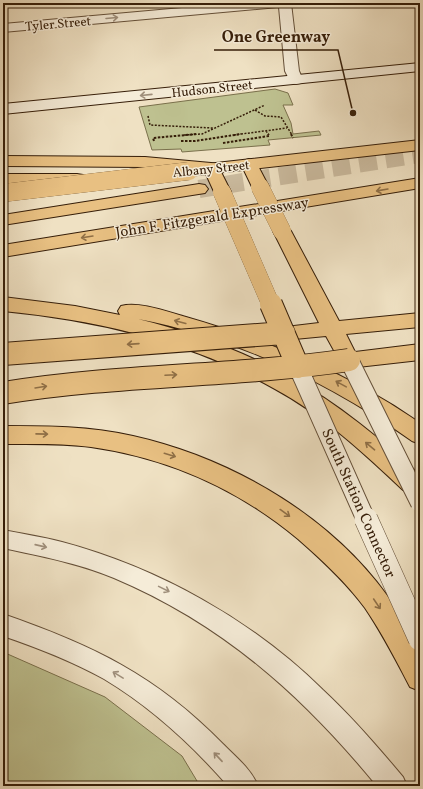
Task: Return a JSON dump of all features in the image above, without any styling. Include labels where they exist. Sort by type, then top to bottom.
[{"type":"main road","name":"Albany Street","points":[[3,193],[192,175],[212,168],[420,145]]},
{"type":"main road","points":[[3,161],[145,162],[192,175]]},
{"type":"main road","points":[[249,164],[349,360]]},
{"type":"main road","points":[[212,168],[298,366]]},
{"type":"main road","points":[[3,179],[128,179],[192,175]]},
{"type":"main road","points":[[3,220],[192,175]]},
{"type":"main road","name":"John F. Fitzgerald Expressway","points":[[3,251],[420,183]]},
{"type":"main road","points":[[3,303],[82,306],[136,312],[165,318],[237,339],[285,357],[332,379],[381,408],[420,435]]},
{"type":"main road","points":[[3,303],[70,312],[145,329],[188,341],[261,371],[302,395],[329,414],[382,456],[420,491]]},
{"type":"main road","points":[[3,354],[284,333],[420,320]]},
{"type":"main road","points":[[3,393],[44,386],[114,379],[269,370],[420,352]]},
{"type":"main road","points":[[3,435],[65,435],[127,443],[174,456],[201,466],[252,490],[301,525],[350,571],[373,599],[393,629],[420,677]]},
{"type":"street","name":"Tyler Street","points":[[3,28],[280,3]]},
{"type":"street","points":[[285,3],[292,72],[296,80]]},
{"type":"street","name":"Hudson Street","points":[[3,109],[420,67]]},
{"type":"lane","points":[[349,360],[420,503]]},
{"type":"lane","name":"South Station Connector","points":[[298,366],[420,640]]},
{"type":"lane","points":[[3,539],[75,555],[118,568],[170,592],[226,626],[278,664],[307,689],[346,728],[394,786]]},
{"type":"lane","points":[[3,625],[48,640],[88,658],[132,683],[171,712],[209,747],[245,786]]},
{"type":"path","points":[[161,142],[154,142],[153,138],[202,134],[260,108]]},
{"type":"path","points":[[254,110],[265,116],[281,117],[293,138]]},
{"type":"path","points":[[174,141],[195,141],[287,128]]},
{"type":"green space","points":[[275,89],[288,93],[293,105],[283,105],[291,123],[293,134],[319,131],[321,135],[268,140],[270,145],[182,152],[181,149],[152,150],[139,107]]},
{"type":"green space","points":[[3,652],[105,697],[182,756],[200,786],[3,786]]},
{"type":"tunnel","points":[[199,189],[420,154]]},
{"type":"place","name":"One Greenway","points":[[353,113]]}]
